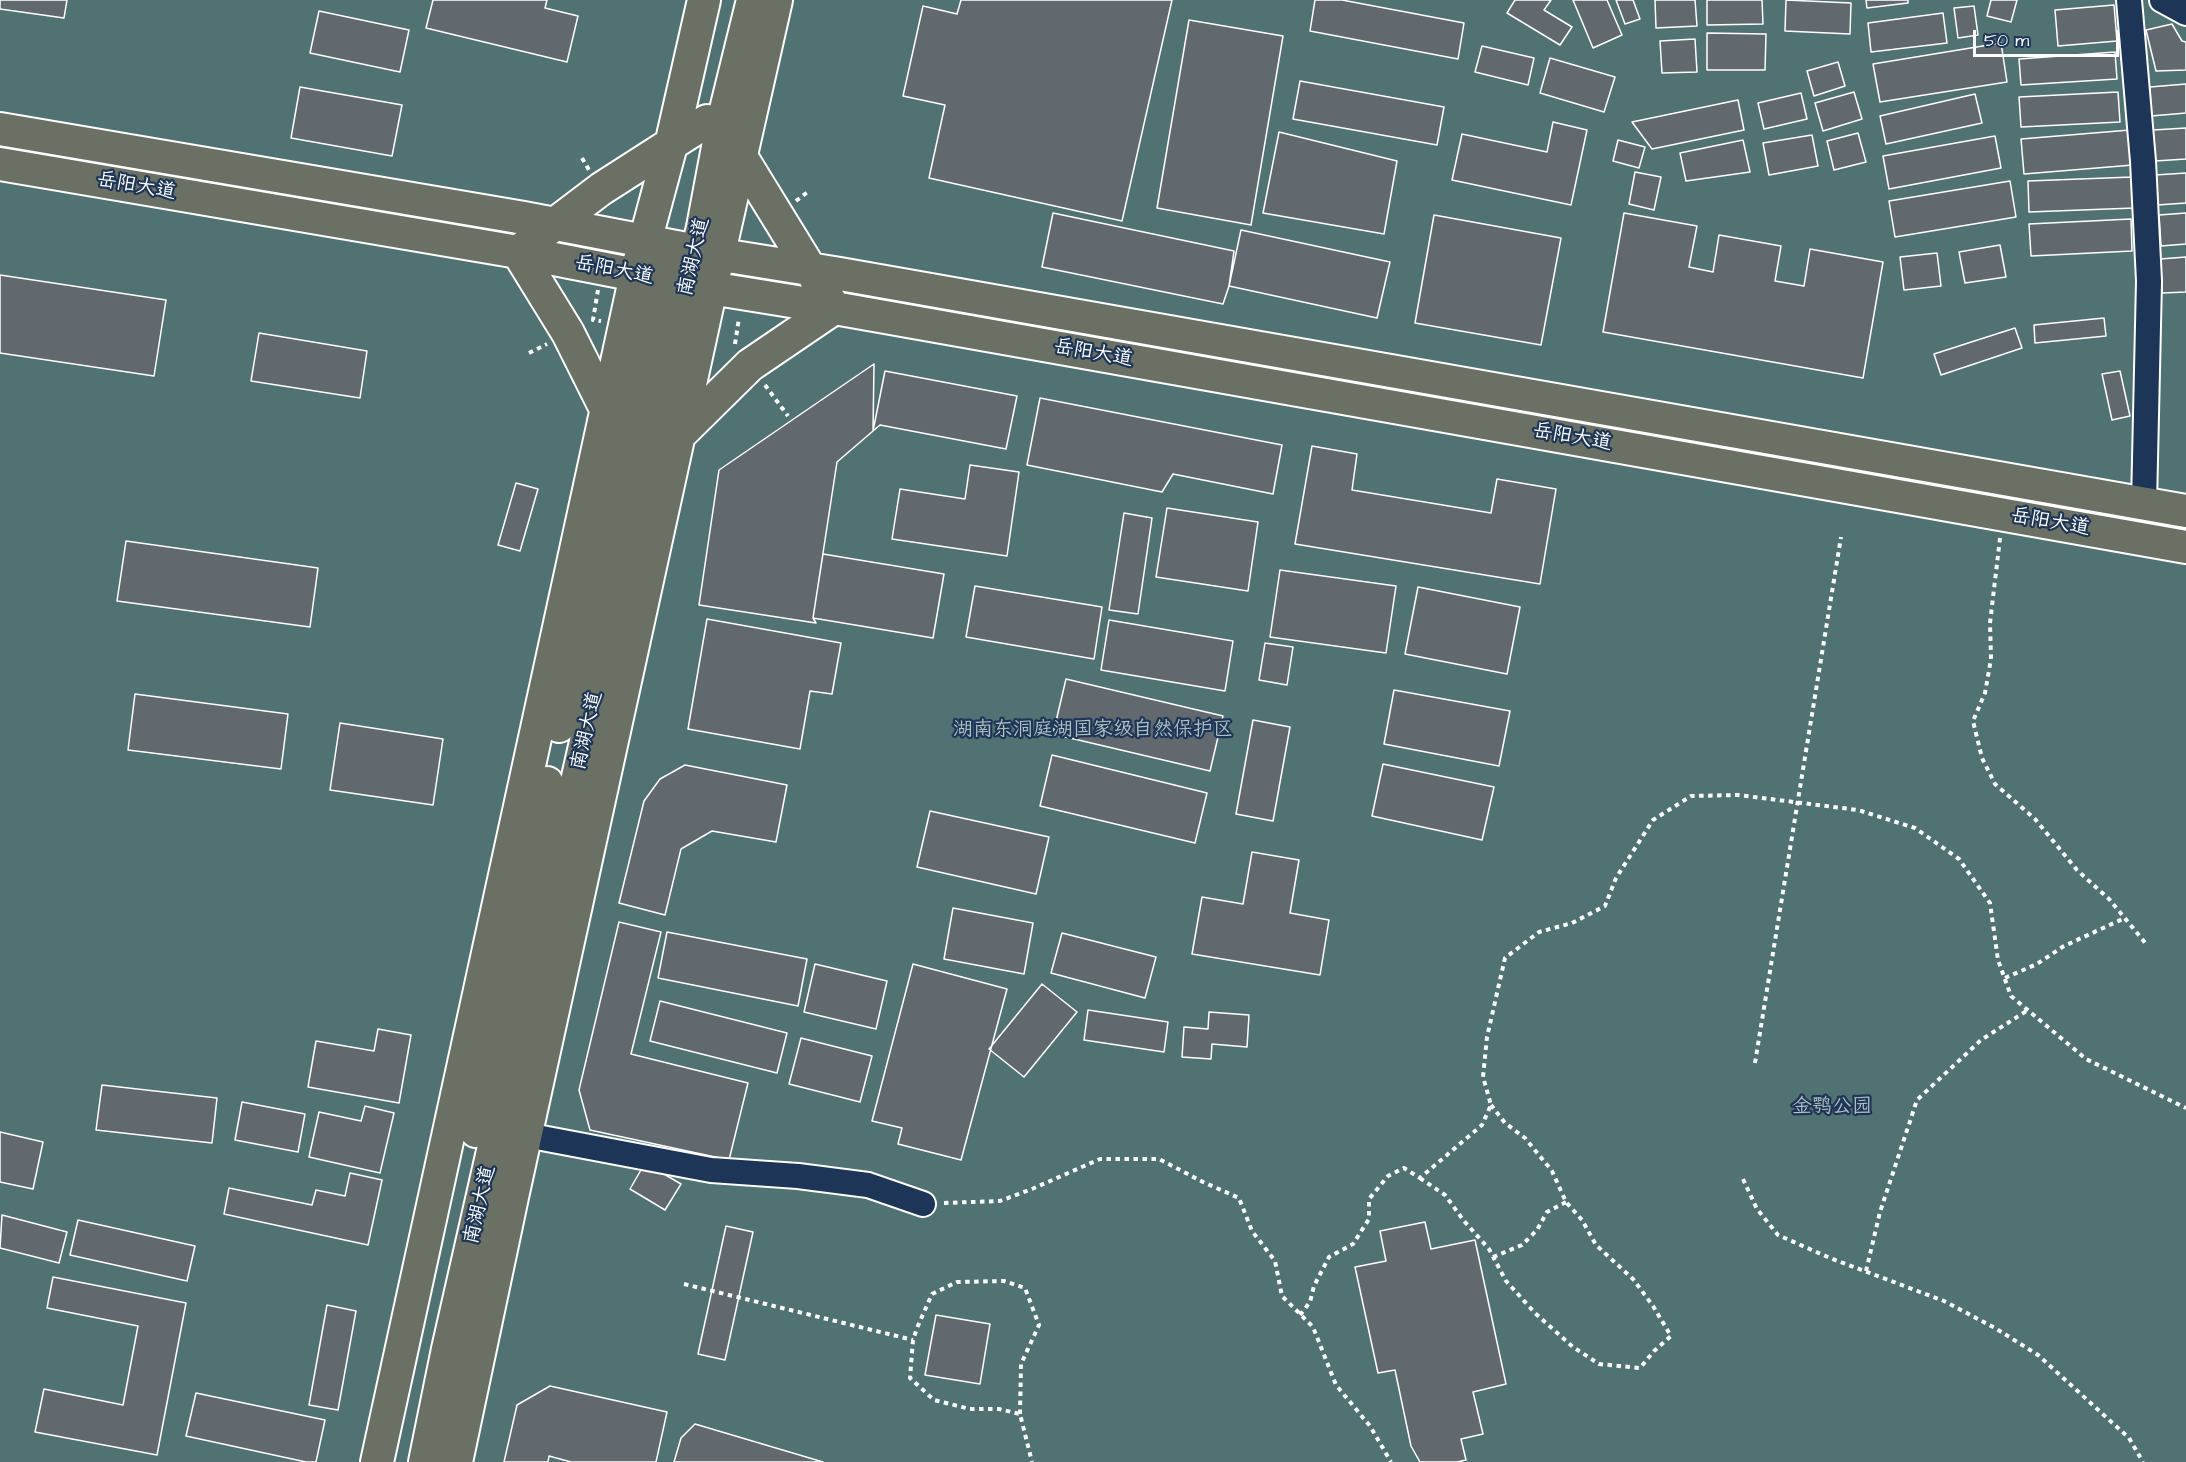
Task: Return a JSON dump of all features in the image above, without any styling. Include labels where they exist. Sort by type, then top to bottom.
[{"type":"main road","points":[[377,1462],[636,275],[671,145],[704,0]]},
{"type":"main road","name":"南湖大道","points":[[406,1462],[557,733],[697,250],[732,0]]},
{"type":"main road","name":"南湖大道","points":[[714,123],[753,0]]},
{"type":"main road","points":[[697,250],[741,156],[776,0]]},
{"type":"main road","points":[[714,123],[741,156],[834,308],[750,365],[679,436],[636,460],[568,333],[518,252],[601,189],[671,145],[714,123]]},
{"type":"main road","name":"岳阳大道","points":[[0,129],[2186,511]]},
{"type":"main road","name":"岳阳大道","points":[[0,164],[518,252],[636,275],[2186,547]]},
{"type":"main road","points":[[456,1462],[679,436],[689,284]]},
{"type":"main road","name":"南湖大道","points":[[425,1462],[636,460]]},
{"type":"street","points":[[2129,0],[2143,161],[2149,281],[2144,504]]},
{"type":"street","points":[[2162,0],[2186,13]]},
{"type":"street","points":[[526,1135],[711,1170],[798,1176],[868,1185],[923,1204]]},
{"type":"path","points":[[2003,514],[1990,623],[1991,659],[1985,693],[1973,721],[1982,758],[1995,784],[2035,819],[2077,870],[2109,899],[2147,945]]},
{"type":"path","points":[[1755,1063],[1840,537]]},
{"type":"path","points":[[1300,1315],[1310,1302],[1314,1286],[1329,1257],[1353,1244],[1369,1220],[1369,1199],[1388,1176],[1404,1168],[1445,1195],[1493,1257],[1506,1281],[1535,1313],[1573,1347],[1599,1364],[1640,1368],[1671,1336],[1634,1279],[1596,1245],[1582,1220],[1566,1202],[1552,1171],[1525,1138],[1505,1123],[1491,1105],[1483,1077],[1487,1037],[1505,958],[1539,932],[1572,923],[1605,906],[1616,878],[1653,820],[1691,796],[1738,795],[1858,810],[1915,828],[1959,859],[1990,903],[1998,960],[2011,996],[2086,1059],[2186,1108]]},
{"type":"path","points":[[2005,978],[2037,964],[2064,946],[2125,918]]},
{"type":"path","points":[[1866,1271],[1880,1212],[1917,1100],[1981,1040],[2028,1010]]},
{"type":"path","points":[[1420,1178],[1482,1125],[1491,1105]]},
{"type":"path","points":[[923,1204],[1000,1201],[1100,1158],[1158,1159],[1239,1198],[1252,1231],[1275,1261],[1282,1296],[1313,1327],[1336,1385],[1370,1426],[1391,1462]]},
{"type":"path","points":[[1743,1179],[1757,1209],[1778,1235],[1830,1258],[1944,1301],[1995,1328],[2038,1355],[2129,1438],[2143,1462]]},
{"type":"path","points":[[1493,1257],[1522,1245],[1537,1230],[1547,1212],[1566,1202]]},
{"type":"path","points":[[1020,1414],[999,1409],[970,1409],[934,1400],[910,1378],[913,1340],[932,1294],[957,1282],[1004,1281],[1025,1288],[1039,1325],[1021,1364],[1020,1414],[1032,1462]]},
{"type":"path","points":[[684,1284],[913,1340]]},
{"type":"green space","name":"湖南东洞庭湖国家级自然保护区","points":[[0,0],[2186,0],[2186,1462],[0,1462]]},
{"type":"building","points":[[0,0],[67,0],[64,18],[0,9]]},
{"type":"building","points":[[433,0],[547,0],[545,8],[578,16],[567,62],[426,28]]},
{"type":"building","points":[[961,0],[1172,0],[1122,221],[929,178],[945,105],[903,96],[923,6],[957,14]]},
{"type":"building","points":[[1315,0],[1342,0],[1464,23],[1458,59],[1310,31]]},
{"type":"building","points":[[1515,0],[1551,0],[1544,10],[1572,27],[1560,45],[1507,13]]},
{"type":"building","points":[[1573,0],[1607,0],[1622,35],[1593,48]]},
{"type":"building","points":[[1616,0],[1633,0],[1640,19],[1625,24]]},
{"type":"building","points":[[1655,0],[1695,0],[1697,26],[1656,28]]},
{"type":"building","points":[[1707,0],[1762,0],[1763,24],[1707,25]]},
{"type":"building","points":[[1786,0],[1851,3],[1850,34],[1785,31]]},
{"type":"building","points":[[1866,0],[1908,0],[1908,3],[1867,8]]},
{"type":"building","points":[[1991,0],[2017,0],[2011,22],[1987,16]]},
{"type":"building","points":[[2114,5],[2117,41],[2058,46],[2055,10]]},
{"type":"building","points":[[1974,6],[1978,35],[1958,38],[1954,8]]},
{"type":"building","points":[[319,11],[409,30],[400,72],[310,53]]},
{"type":"building","points":[[1943,13],[1947,43],[1871,52],[1868,23]]},
{"type":"building","points":[[1189,20],[1283,36],[1251,225],[1157,208]]},
{"type":"building","points":[[2172,24],[2182,41],[2186,42],[2186,70],[2156,71],[2146,30]]},
{"type":"building","points":[[1707,33],[1766,34],[1765,70],[1707,70]]},
{"type":"building","points":[[1695,39],[1697,72],[1662,73],[1660,41]]},
{"type":"building","points":[[2001,43],[2007,82],[1880,102],[1873,64]]},
{"type":"building","points":[[1482,46],[1534,58],[1528,85],[1475,72]]},
{"type":"building","points":[[2115,52],[2117,79],[2021,85],[2019,59]]},
{"type":"building","points":[[1550,58],[1615,77],[1604,112],[1540,93]]},
{"type":"building","points":[[1838,62],[1845,86],[1814,96],[1807,71]]},
{"type":"building","points":[[1300,81],[1444,107],[1437,145],[1293,119]]},
{"type":"building","points":[[2186,84],[2186,113],[2151,116],[2150,87]]},
{"type":"building","points":[[300,87],[402,105],[392,156],[291,138]]},
{"type":"building","points":[[1854,92],[1862,119],[1823,131],[1815,103]]},
{"type":"building","points":[[2118,92],[2120,122],[2021,127],[2019,97]]},
{"type":"building","points":[[1801,93],[1807,119],[1764,129],[1758,103]]},
{"type":"building","points":[[1975,94],[1982,123],[1886,144],[1880,116]]},
{"type":"building","points":[[1738,100],[1744,130],[1652,149],[1632,122]]},
{"type":"building","points":[[1553,122],[1587,130],[1571,205],[1452,180],[1462,134],[1547,152]]},
{"type":"building","points":[[2186,128],[2186,159],[2155,161],[2153,130]]},
{"type":"building","points":[[2130,130],[2133,165],[2024,174],[2021,139]]},
{"type":"building","points":[[1279,132],[1397,161],[1384,234],[1263,213]]},
{"type":"building","points":[[1858,133],[1866,162],[1834,170],[1827,141]]},
{"type":"building","points":[[1812,135],[1818,166],[1769,175],[1763,143]]},
{"type":"building","points":[[1995,136],[2001,168],[1889,189],[1883,156]]},
{"type":"building","points":[[1618,140],[1645,147],[1639,168],[1613,161]]},
{"type":"building","points":[[1743,140],[1750,172],[1686,181],[1680,153]]},
{"type":"building","points":[[1635,172],[1661,177],[1654,210],[1629,204]]},
{"type":"building","points":[[2186,173],[2186,203],[2157,205],[2155,175]]},
{"type":"building","points":[[2132,177],[2134,208],[2029,212],[2028,181]]},
{"type":"building","points":[[2010,181],[2016,217],[1895,237],[1889,201]]},
{"type":"building","points":[[1053,213],[1234,251],[1229,286],[1223,304],[1042,267]]},
{"type":"building","points":[[1624,213],[1697,226],[1689,267],[1713,272],[1719,235],[1781,246],[1775,281],[1804,286],[1810,249],[1883,262],[1863,378],[1603,332]]},
{"type":"building","points":[[2186,213],[2186,244],[2161,246],[2159,215]]},
{"type":"building","points":[[1434,215],[1561,238],[1541,345],[1415,323]]},
{"type":"building","points":[[2131,219],[2132,251],[2031,256],[2029,224]]},
{"type":"building","points":[[1241,230],[1390,262],[1377,318],[1229,286]]},
{"type":"building","points":[[2000,245],[2006,277],[1965,283],[1959,252]]},
{"type":"building","points":[[1937,253],[1941,286],[1904,290],[1900,257]]},
{"type":"building","points":[[2186,257],[2186,292],[2162,293],[2160,259]]},
{"type":"building","points":[[0,275],[166,300],[154,376],[0,353]]},
{"type":"building","points":[[2104,318],[2106,336],[2035,343],[2034,325]]},
{"type":"building","points":[[2015,328],[2022,348],[1941,375],[1934,354]]},
{"type":"building","points":[[259,333],[367,351],[360,398],[251,381]]},
{"type":"building","points":[[874,364],[873,431],[837,462],[813,618],[816,623],[699,605],[719,470]]},
{"type":"building","points":[[885,371],[1017,396],[1006,449],[880,425],[873,431]]},
{"type":"building","points":[[2120,371],[2130,416],[2112,420],[2102,374]]},
{"type":"building","points":[[1040,398],[1282,445],[1273,494],[1173,474],[1162,492],[1027,465]]},
{"type":"building","points":[[1312,446],[1357,454],[1352,490],[1491,513],[1497,479],[1556,489],[1540,584],[1295,544]]},
{"type":"building","points":[[970,465],[1019,472],[1007,556],[892,539],[900,489],[965,499]]},
{"type":"building","points":[[516,483],[538,489],[520,551],[498,545]]},
{"type":"building","points":[[1167,508],[1258,522],[1248,591],[1156,577]]},
{"type":"building","points":[[1124,513],[1152,518],[1138,614],[1109,610]]},
{"type":"building","points":[[126,541],[318,568],[310,627],[117,601]]},
{"type":"building","points":[[823,554],[944,574],[933,638],[813,618]]},
{"type":"building","points":[[1280,570],[1396,586],[1386,653],[1270,637]]},
{"type":"building","points":[[975,586],[1102,607],[1094,659],[966,637]]},
{"type":"building","points":[[1418,587],[1520,607],[1507,674],[1405,654]]},
{"type":"building","points":[[707,619],[841,643],[832,694],[810,691],[800,749],[688,729]]},
{"type":"building","points":[[1109,620],[1233,641],[1225,691],[1101,670]]},
{"type":"building","points":[[1265,643],[1293,647],[1287,685],[1259,680]]},
{"type":"building","points":[[1066,679],[1223,716],[1210,771],[1053,734]]},
{"type":"building","points":[[1394,690],[1510,711],[1499,766],[1384,744]]},
{"type":"building","points":[[135,694],[288,714],[281,769],[128,750]]},
{"type":"building","points":[[1253,720],[1290,727],[1273,821],[1236,814]]},
{"type":"building","points":[[340,723],[443,739],[433,805],[330,790]]},
{"type":"building","points":[[1052,755],[1207,793],[1195,843],[1040,806]]},
{"type":"building","points":[[1383,764],[1494,787],[1482,840],[1372,816]]},
{"type":"building","points":[[685,765],[787,785],[776,842],[712,831],[681,849],[665,915],[619,903],[644,801],[660,779]]},
{"type":"building","points":[[930,811],[1049,837],[1036,894],[917,867]]},
{"type":"building","points":[[1252,852],[1299,860],[1290,913],[1329,920],[1320,975],[1192,954],[1202,897],[1243,904]]},
{"type":"building","points":[[953,908],[1033,923],[1024,974],[944,959]]},
{"type":"building","points":[[619,922],[661,932],[631,1054],[748,1083],[729,1160],[590,1130],[579,1090]]},
{"type":"building","points":[[667,932],[807,959],[798,1006],[658,978]]},
{"type":"building","points":[[1062,933],[1156,957],[1145,998],[1051,973]]},
{"type":"building","points":[[815,964],[887,981],[876,1029],[804,1012]]},
{"type":"building","points":[[913,964],[1007,989],[961,1160],[898,1144],[902,1128],[872,1121]]},
{"type":"building","points":[[1042,984],[1077,1012],[1024,1077],[989,1049]]},
{"type":"building","points":[[660,1001],[787,1033],[777,1073],[650,1041]]},
{"type":"building","points":[[1088,1010],[1168,1022],[1164,1052],[1084,1040]]},
{"type":"building","points":[[1209,1012],[1249,1015],[1247,1047],[1212,1044],[1211,1059],[1182,1057],[1184,1027],[1208,1029]]},
{"type":"building","points":[[378,1029],[411,1035],[399,1103],[308,1087],[316,1041],[374,1051]]},
{"type":"building","points":[[801,1038],[872,1056],[860,1102],[789,1084]]},
{"type":"building","points":[[102,1085],[217,1098],[212,1143],[96,1130]]},
{"type":"building","points":[[242,1102],[305,1114],[298,1152],[235,1140]]},
{"type":"building","points":[[365,1106],[394,1113],[380,1173],[309,1157],[319,1112],[361,1121]]},
{"type":"building","points":[[0,1132],[43,1142],[33,1189],[0,1182]]},
{"type":"building","points":[[645,1163],[681,1184],[665,1210],[630,1189]]},
{"type":"building","points":[[350,1173],[382,1180],[368,1245],[224,1214],[229,1188],[312,1205],[316,1190],[345,1196]]},
{"type":"building","points":[[2,1215],[67,1232],[59,1263],[0,1248]]},
{"type":"building","points":[[78,1220],[195,1246],[187,1281],[70,1255]]},
{"type":"building","points":[[1425,1222],[1431,1249],[1475,1240],[1506,1384],[1473,1392],[1483,1434],[1461,1439],[1466,1460],[1457,1462],[1420,1462],[1411,1446],[1395,1370],[1378,1373],[1355,1267],[1386,1261],[1380,1231]]},
{"type":"building","points":[[726,1226],[753,1232],[725,1360],[698,1354]]},
{"type":"building","points":[[53,1277],[186,1303],[157,1455],[35,1432],[44,1389],[123,1405],[138,1326],[47,1308]]},
{"type":"building","points":[[327,1305],[356,1311],[338,1410],[309,1405]]},
{"type":"building","points":[[936,1315],[990,1324],[980,1384],[925,1375]]},
{"type":"building","points":[[550,1386],[667,1412],[656,1462],[571,1462],[549,1456],[548,1462],[504,1462],[517,1405]]},
{"type":"building","points":[[196,1393],[325,1420],[316,1462],[306,1462],[186,1436]]},
{"type":"building","points":[[695,1424],[823,1462],[674,1462],[681,1438]]},
{"type":"park label","name":"金鹗公园","points":[[1832,1108]]}]
